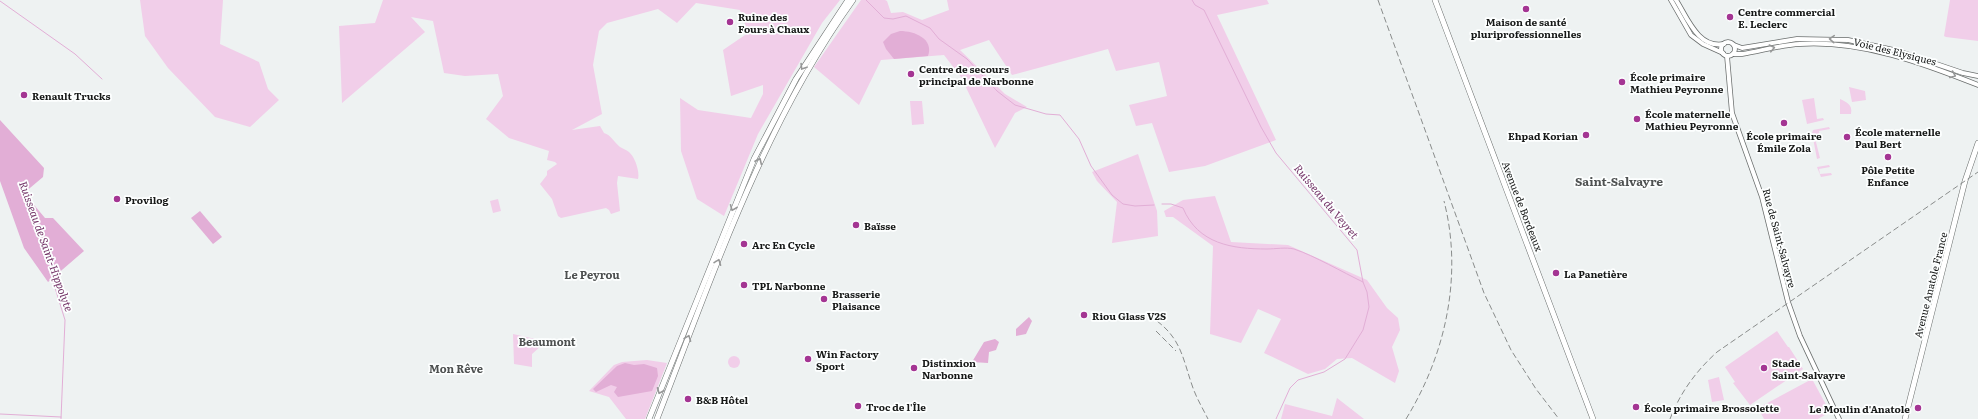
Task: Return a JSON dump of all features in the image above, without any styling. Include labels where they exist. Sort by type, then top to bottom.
[{"type":"main road","points":[[649,419],[754,159],[800,73],[848,0]]},
{"type":"main road","points":[[658,419],[757,165],[791,99],[829,36],[853,0]]},
{"type":"main road","name":"Avenue de Bordeaux","points":[[1436,0],[1593,419]]},
{"type":"main road","name":"Avenue Anatole France","points":[[1905,419],[1963,187],[1978,144]]},
{"type":"street","points":[[1671,0],[1691,35],[1703,44],[1725,54],[1733,54],[1735,49],[1734,45],[1730,42],[1717,44],[1705,41],[1698,35],[1676,0]]},
{"type":"street","name":"Voie des Elysiques","points":[[1734,45],[1742,48],[1797,39],[1848,40],[1898,51],[1963,73],[1978,76]]},
{"type":"street","points":[[1724,44],[1722,47],[1725,54]]},
{"type":"street","name":"Voie des Elysiques","points":[[1733,54],[1742,54],[1800,44],[1846,47],[1868,50],[1919,63],[1978,85]]},
{"type":"street","name":"Rue de Saint-Salvayre","points":[[1725,54],[1732,113],[1762,197],[1790,306],[1807,352],[1839,419]]},
{"type":"shaded area","points":[[140,0],[223,0],[220,44],[259,62],[268,89],[279,100],[250,127],[215,117],[168,68],[145,36]]},
{"type":"shaded area","points":[[383,0],[840,0],[822,23],[758,134],[724,216],[697,199],[681,151],[680,98],[698,110],[751,118],[763,94],[763,85],[731,96],[723,50],[748,33],[740,10],[696,3],[677,23],[658,9],[607,23],[599,31],[593,65],[602,114],[572,130],[600,126],[604,133],[611,137],[620,147],[631,154],[638,169],[638,179],[618,176],[617,183],[620,211],[611,214],[606,208],[561,218],[558,216],[552,199],[540,184],[547,175],[547,171],[557,164],[547,160],[549,151],[509,138],[486,119],[503,96],[498,74],[465,76],[444,73],[433,21],[411,17],[425,32],[342,103],[339,26],[375,23]]},
{"type":"shaded area","points":[[861,0],[885,0],[887,1],[891,13],[903,12],[922,20],[949,10],[947,0],[1267,0],[1269,4],[1217,15],[1276,140],[1205,166],[1169,172],[1152,123],[1136,126],[1129,105],[1167,96],[1159,62],[1116,71],[1108,49],[1012,75],[989,40],[960,50],[1005,94],[1027,107],[1015,113],[995,148],[961,77],[944,55],[881,60],[859,105],[814,67]]},
{"type":"shaded area","points":[[1950,0],[1978,0],[1978,41],[1944,36]]},
{"type":"shaded area","points":[[1849,87],[1865,91],[1866,100],[1852,102]]},
{"type":"shaded area","points":[[1814,98],[1817,119],[1823,118],[1824,120],[1807,124],[1802,100]]},
{"type":"shaded area","points":[[1840,99],[1847,102],[1850,106],[1851,114],[1840,114]]},
{"type":"shaded area","points":[[910,101],[922,101],[924,124],[912,125]]},
{"type":"shaded area","points":[[1829,127],[1830,129],[1819,131],[1820,137],[1815,138],[1820,158],[1817,159],[1812,133],[1813,130]]},
{"type":"shaded area","points":[[1138,154],[1157,211],[1158,236],[1112,243],[1117,202],[1097,181],[1092,172]]},
{"type":"shaded area","points":[[1829,165],[1830,167],[1819,169],[1820,174],[1831,173],[1832,175],[1821,177],[1817,167]]},
{"type":"shaded area","points":[[1215,196],[1231,242],[1288,245],[1367,280],[1387,308],[1398,318],[1400,330],[1392,347],[1399,371],[1395,383],[1352,358],[1337,359],[1325,369],[1308,374],[1264,353],[1281,319],[1258,309],[1241,343],[1210,334],[1213,246],[1173,217],[1166,217],[1164,211],[1183,200]]},
{"type":"shaded area","points":[[498,199],[501,211],[493,213],[490,201]]},
{"type":"shaded area","name":"Stade Saint-Salvayre","points":[[1777,331],[1803,369],[1750,405],[1733,383],[1735,382],[1725,367]]},
{"type":"shaded area","name":"Beaumont","points":[[513,334],[540,340],[542,345],[532,354],[532,367],[514,364]]},
{"type":"shaded area","points":[[732,356],[736,356],[740,362],[736,368],[732,368],[728,364],[728,360]]},
{"type":"shaded area","points":[[647,360],[667,363],[645,419],[626,419],[609,397],[589,391],[614,365],[622,362]]},
{"type":"shaded area","points":[[1719,377],[1724,400],[1712,402],[1708,380]]},
{"type":"shaded area","name":"Stade Saint-Salvayre","points":[[1812,379],[1830,412],[1818,419],[1764,419],[1758,408]]},
{"type":"shaded area","points":[[1337,398],[1364,419],[1281,419],[1285,404],[1332,416]]},
{"type":"water","points":[[900,31],[917,34],[922,37],[928,45],[928,56],[894,59],[886,49],[883,42],[891,34]]},
{"type":"water","points":[[0,120],[44,168],[43,177],[24,193],[45,218],[53,218],[84,251],[48,282],[24,248],[0,181]]},
{"type":"water","points":[[200,211],[222,237],[213,244],[191,218]]},
{"type":"water","points":[[1029,317],[1032,321],[1026,334],[1016,336],[1016,329]]},
{"type":"water","points":[[995,339],[999,342],[996,350],[989,352],[988,363],[972,362],[984,342]]},
{"type":"water","points":[[625,363],[634,365],[644,364],[657,368],[658,376],[652,391],[618,397],[614,392],[617,387],[611,385],[596,392],[593,389],[617,366]]},
{"type":"waterway","points":[[866,0],[884,18],[893,19],[906,16],[930,28],[939,39],[967,59],[997,91],[1015,105],[1046,114],[1060,115],[1079,139],[1091,166],[1112,195],[1123,204],[1135,206],[1154,205]]},
{"type":"waterway","name":"Ruisseau du Veyret","points":[[1192,0],[1195,5],[1204,10],[1261,127],[1276,153],[1357,250],[1363,282],[1367,292],[1369,307],[1363,330],[1345,359],[1324,372],[1298,380],[1290,388],[1276,419]]},
{"type":"waterway","points":[[0,1],[75,54],[102,79]]},
{"type":"waterway","points":[[1162,204],[1171,204],[1183,208],[1189,220],[1198,230],[1207,237],[1218,242],[1241,248],[1294,249],[1320,260],[1363,282]]},
{"type":"waterway","name":"Ruisseau de Saint-Hippolyte","points":[[52,278],[65,320],[61,419]]},
{"type":"waterway","points":[[0,414],[61,417]]},
{"type":"railway","points":[[1378,0],[1484,293],[1511,350],[1536,389],[1559,419]]},
{"type":"railway","points":[[1670,419],[1689,383],[1717,352],[1978,172]]},
{"type":"railway","points":[[1406,419],[1420,394],[1431,368],[1441,341],[1447,313],[1451,285],[1452,257],[1444,201]]},
{"type":"railway","points":[[1157,321],[1165,328],[1177,343],[1198,400],[1208,419]]},
{"type":"railway","points":[[1156,331],[1176,351]]},
{"type":"place","name":"Maison de santé pluriprofessionnelles","points":[[1526,9]]},
{"type":"place","name":"Centre commercial E. Leclerc","points":[[1730,17]]},
{"type":"place","name":"Ruine des Fours à Chaux","points":[[730,22]]},
{"type":"place","name":"Centre de secours principal de Narbonne","points":[[911,74]]},
{"type":"place","name":"École primaire Mathieu Peyronne","points":[[1622,82]]},
{"type":"place","name":"Renault Trucks","points":[[24,95]]},
{"type":"place","name":"École maternelle Mathieu Peyronne","points":[[1637,119]]},
{"type":"place","name":"École primaire Émile Zola","points":[[1784,123]]},
{"type":"place","name":"Ehpad Korian","points":[[1586,135]]},
{"type":"place","name":"École maternelle Paul Bert","points":[[1847,137]]},
{"type":"place","name":"Pôle Petite Enfance","points":[[1888,157]]},
{"type":"place","name":"Provilog","points":[[117,199]]},
{"type":"place","name":"Baïsse","points":[[856,225]]},
{"type":"place","name":"Arc En Cycle","points":[[744,244]]},
{"type":"place","name":"La Panetière","points":[[1556,273]]},
{"type":"place","name":"TPL Narbonne","points":[[744,285]]},
{"type":"place","name":"Brasserie Plaisance","points":[[824,299]]},
{"type":"place","name":"Riou Glass V2S","points":[[1084,315]]},
{"type":"place","name":"Win Factory Sport","points":[[808,359]]},
{"type":"place","name":"Distinxion Narbonne","points":[[914,368]]},
{"type":"place","name":"Stade Saint-Salvayre","points":[[1764,368]]},
{"type":"place","name":"B&B Hôtel","points":[[688,399]]},
{"type":"place","name":"Troc de l'Île","points":[[858,406]]},
{"type":"place","name":"École primaire Brossolette","points":[[1636,407]]},
{"type":"place","name":"Le Moulin d'Anatole","points":[[1918,408]]},
{"type":"district","name":"Saint-Salvayre","points":[[1619,181]]},
{"type":"district","name":"Le Peyrou","points":[[592,274]]},
{"type":"district","name":"Beaumont","points":[[547,341]]},
{"type":"district","name":"Mon Rêve","points":[[456,368]]}]
